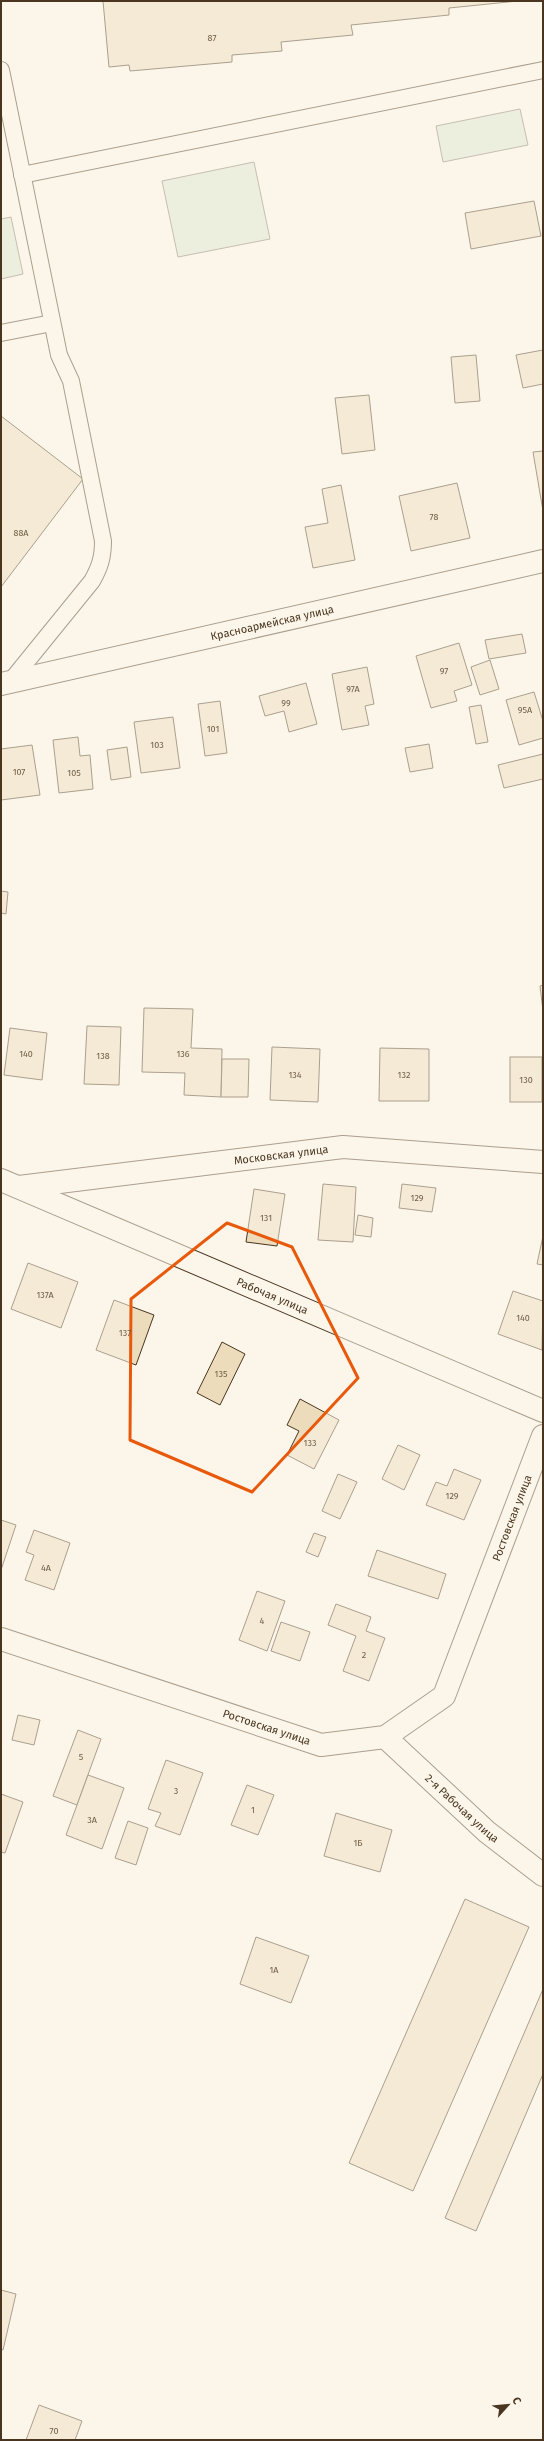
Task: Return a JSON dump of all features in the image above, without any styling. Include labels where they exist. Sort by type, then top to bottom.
[{"type":"street","name":"Красноармейская улица","points":[[6,683],[543,561]]},
{"type":"street","name":"Московская улица","points":[[10,1184],[343,1147],[543,1162]]},
{"type":"street","name":"Рабочая улица","points":[[10,1184],[543,1411]]},
{"type":"street","name":"Ростовская улица","points":[[1,1640],[321,1745],[386,1737],[444,1696],[543,1436]]},
{"type":"street","name":"2-я Рабочая улица","points":[[386,1737],[487,1832],[543,1875]]},
{"type":"lane","points":[[1,70],[52,323],[59,355],[71,380],[103,541],[101,565],[92,581],[6,683]]},
{"type":"lane","points":[[22,174],[543,70]]},
{"type":"lane","points":[[1,333],[52,323]]},
{"type":"highlighted area","points":[[227,1223],[292,1247],[358,1378],[252,1492],[130,1440],[131,1299]]},
{"type":"green space","points":[[520,109],[528,145],[443,162],[436,126]]},
{"type":"green space","points":[[254,162],[270,239],[178,257],[162,181]]},
{"type":"green space","points":[[11,217],[23,274],[1,279],[1,219]]},
{"type":"building","points":[[103,1],[518,1],[449,8],[449,15],[351,25],[353,35],[281,42],[282,51],[232,55],[232,62],[130,71],[129,65],[109,67]]},
{"type":"building","points":[[534,201],[541,236],[471,249],[465,213]]},
{"type":"building","points":[[543,350],[543,384],[523,388],[516,355]]},
{"type":"building","points":[[476,355],[480,401],[455,403],[451,357]]},
{"type":"building","points":[[369,395],[375,450],[342,454],[335,398]]},
{"type":"building","points":[[1,416],[83,479],[1,587]]},
{"type":"building","points":[[543,451],[543,511],[533,452]]},
{"type":"building","points":[[457,483],[470,538],[411,551],[399,496]]},
{"type":"building","points":[[341,485],[355,560],[313,568],[305,527],[328,523],[322,489]]},
{"type":"building","points":[[522,634],[526,653],[489,659],[485,640]]},
{"type":"building","points":[[459,643],[472,685],[454,691],[457,701],[431,708],[416,656]]},
{"type":"building","points":[[490,660],[499,689],[480,695],[471,667]]},
{"type":"building","points":[[367,667],[374,704],[365,706],[369,725],[342,730],[332,674]]},
{"type":"building","points":[[306,683],[317,724],[289,732],[284,711],[265,716],[259,696]]},
{"type":"building","points":[[534,692],[543,721],[543,738],[519,745],[506,700]]},
{"type":"building","points":[[220,701],[227,753],[205,756],[198,704]]},
{"type":"building","points":[[481,705],[488,742],[476,744],[469,707]]},
{"type":"building","points":[[173,717],[180,768],[141,773],[134,722]]},
{"type":"building","points":[[78,737],[80,756],[90,755],[93,789],[59,793],[53,740]]},
{"type":"building","points":[[429,744],[433,768],[410,772],[405,748]]},
{"type":"building","points":[[32,745],[40,795],[1,800],[1,749]]},
{"type":"building","points":[[127,747],[131,777],[111,780],[107,750]]},
{"type":"building","points":[[543,754],[543,779],[504,788],[498,765]]},
{"type":"building","points":[[1,891],[8,892],[6,914],[1,913]]},
{"type":"building","points":[[543,985],[543,1011],[540,986]]},
{"type":"building","points":[[144,1008],[193,1009],[191,1048],[222,1049],[221,1097],[184,1095],[185,1073],[142,1072]]},
{"type":"building","points":[[87,1026],[121,1027],[119,1085],[84,1084]]},
{"type":"building","points":[[10,1028],[47,1033],[42,1080],[4,1075]]},
{"type":"building","points":[[272,1047],[320,1049],[318,1102],[270,1100]]},
{"type":"building","points":[[380,1048],[429,1049],[429,1101],[379,1101]]},
{"type":"building","points":[[510,1057],[542,1057],[542,1102],[510,1102]]},
{"type":"building","points":[[222,1059],[249,1059],[248,1097],[221,1097]]},
{"type":"building","points":[[323,1184],[356,1187],[353,1242],[318,1240]]},
{"type":"building","points":[[402,1184],[436,1188],[432,1212],[399,1208]]},
{"type":"building","points":[[254,1189],[285,1194],[277,1246],[246,1242]]},
{"type":"building","points":[[358,1215],[373,1218],[371,1237],[355,1235]]},
{"type":"building","points":[[543,1236],[543,1265],[537,1264]]},
{"type":"building","points":[[28,1263],[78,1282],[61,1328],[11,1309]]},
{"type":"building","points":[[513,1291],[543,1301],[542,1350],[498,1334]]},
{"type":"building","points":[[114,1300],[154,1315],[136,1365],[96,1350]]},
{"type":"building","points":[[222,1342],[245,1354],[220,1405],[197,1393]]},
{"type":"building","points":[[300,1399],[339,1420],[314,1469],[287,1455],[299,1431],[287,1425]]},
{"type":"building","points":[[398,1445],[420,1455],[404,1490],[382,1479]]},
{"type":"building","points":[[454,1469],[481,1480],[464,1520],[426,1505],[436,1482],[447,1486]]},
{"type":"building","points":[[338,1474],[357,1482],[340,1519],[322,1511]]},
{"type":"building","points":[[1,1520],[16,1525],[1,1570]]},
{"type":"building","points":[[34,1530],[70,1543],[54,1590],[25,1580],[34,1555],[26,1552]]},
{"type":"building","points":[[314,1533],[326,1537],[318,1557],[306,1552]]},
{"type":"building","points":[[377,1550],[446,1574],[438,1599],[368,1576]]},
{"type":"building","points":[[257,1591],[285,1601],[267,1651],[239,1640]]},
{"type":"building","points":[[336,1604],[371,1617],[366,1631],[385,1638],[369,1681],[343,1671],[356,1636],[328,1625]]},
{"type":"building","points":[[281,1622],[310,1632],[300,1661],[271,1651]]},
{"type":"building","points":[[18,1715],[40,1720],[34,1745],[12,1740]]},
{"type":"building","points":[[78,1730],[101,1739],[77,1805],[53,1796]]},
{"type":"building","points":[[166,1760],[203,1773],[180,1835],[155,1826],[161,1813],[148,1809]]},
{"type":"building","points":[[88,1775],[124,1788],[102,1849],[66,1835]]},
{"type":"building","points":[[247,1785],[274,1795],[258,1835],[231,1825]]},
{"type":"building","points":[[1,1794],[23,1802],[5,1853],[1,1852]]},
{"type":"building","points":[[336,1813],[392,1830],[380,1872],[324,1856]]},
{"type":"building","points":[[128,1821],[148,1828],[136,1865],[115,1858]]},
{"type":"building","points":[[465,1899],[529,1927],[413,2191],[349,2163]]},
{"type":"building","points":[[256,1937],[309,1956],[291,2003],[240,1984]]},
{"type":"building","points":[[543,1989],[543,2074],[476,2231],[445,2218]]},
{"type":"building","points":[[1,2290],[16,2294],[3,2350],[1,2349]]},
{"type":"building","points":[[39,2405],[82,2421],[75,2440],[26,2440]]}]
